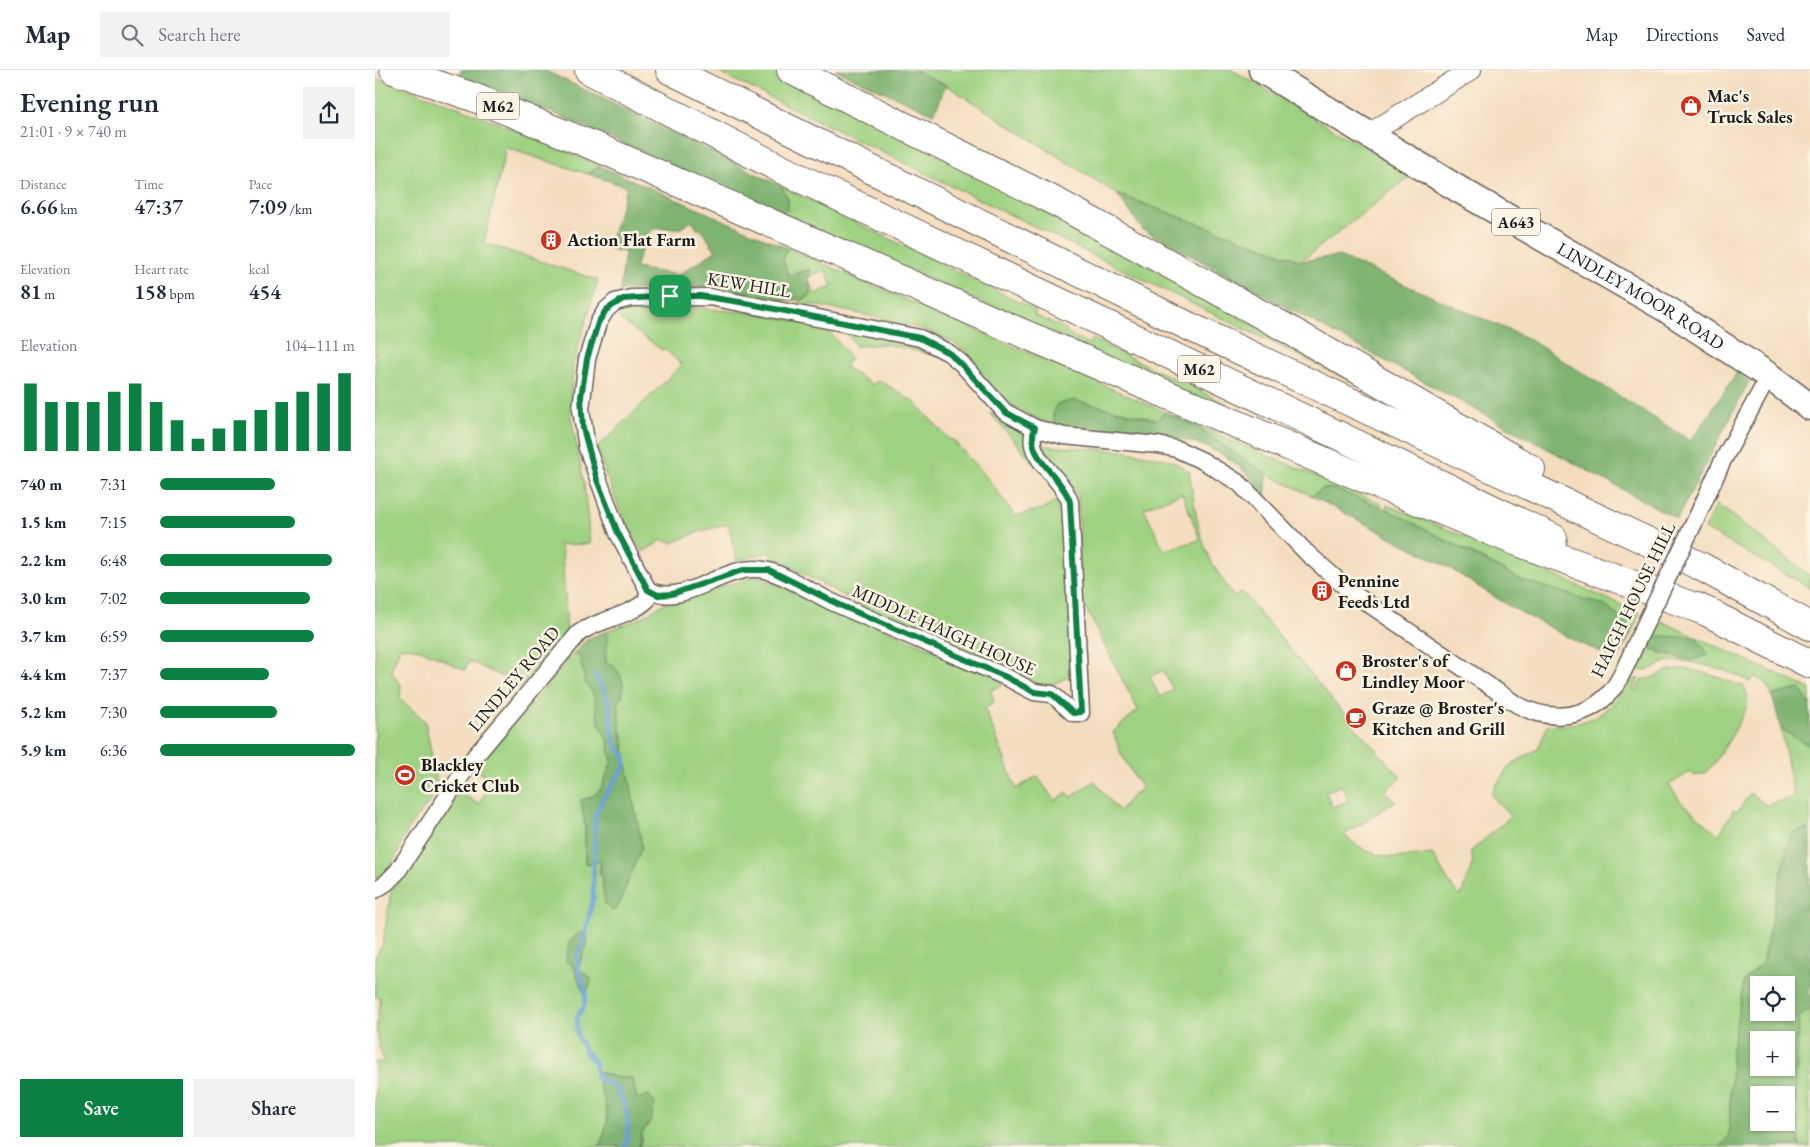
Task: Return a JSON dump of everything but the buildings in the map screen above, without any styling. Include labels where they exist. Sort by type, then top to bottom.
[{"type":"highway","name":"M62","points":[[394,70],[473,96],[590,144],[1033,338],[1509,539],[1713,614]]},
{"type":"highway","name":"M62","points":[[589,70],[783,170],[1713,614],[1810,664]]},
{"type":"highway","name":"M62","points":[[670,70],[1184,324],[1700,566]]},
{"type":"highway","name":"M62","points":[[791,70],[1067,208],[1286,328],[1700,566],[1810,626]]},
{"type":"main road","name":"LINDLEY MOOR ROAD","points":[[1262,70],[1460,190],[1668,310],[1769,376],[1810,407]]},
{"type":"street","points":[[1369,134],[1471,70]]},
{"type":"street","name":"KEW HILL","points":[[648,590],[618,533],[606,504],[587,448],[581,409],[587,359],[598,323],[606,310],[615,302],[631,298],[710,297],[911,336],[927,341],[949,353],[1005,412]]},
{"type":"street","name":"HAIGH HOUSE HILL","points":[[1005,412],[1035,428],[1064,436],[1158,445],[1186,452],[1212,465],[1239,483],[1307,553],[1351,592],[1516,704],[1536,714],[1551,716],[1572,715],[1597,704],[1617,682],[1723,460],[1769,376]]},
{"type":"street","name":"MIDDLE HAIGH HOUSE","points":[[648,590],[658,595],[672,594],[743,570],[769,570],[817,595],[1006,677],[1034,692],[1052,694],[1073,713],[1079,714],[1081,712],[1070,502],[1067,493],[1034,450],[1031,439],[1035,428]]},
{"type":"street","name":"LINDLEY ROAD","points":[[375,890],[386,884],[397,872],[471,761],[579,633],[595,624],[640,605],[647,600],[648,590]]},
{"type":"green space","points":[[461,70],[544,70],[781,186],[788,199],[788,209],[781,214],[556,114],[459,79]]},
{"type":"green space","points":[[714,70],[771,70],[807,87],[1104,241],[1363,387]]},
{"type":"green space","points":[[835,70],[914,70],[946,85],[934,114]]},
{"type":"green space","points":[[914,70],[1232,70],[1412,175],[1301,261],[1117,194],[946,85]]},
{"type":"green space","points":[[375,78],[489,119],[600,166],[588,174],[506,148],[484,243],[598,280],[573,364],[570,412],[584,483],[590,544],[559,545],[562,552],[567,631],[521,686],[469,661],[465,670],[415,648],[400,648],[391,671],[401,686],[400,699],[425,721],[438,787],[429,803],[407,832],[388,869],[375,879]]},
{"type":"green space","points":[[600,166],[787,248],[783,260],[788,275],[809,270],[810,296],[800,299],[779,300],[724,289],[698,287],[620,291],[625,252],[608,249],[627,187],[588,174]],"holes":[[[692,221],[698,230],[700,228],[716,251],[678,275],[635,268],[646,237],[653,229],[681,228]]]},
{"type":"green space","points":[[781,186],[1036,310],[1034,315],[1066,329],[1066,333],[1089,344],[1092,339],[1367,472],[781,214],[788,199]]},
{"type":"green space","points":[[1117,194],[1301,261],[1339,256],[1527,338],[1691,441],[1738,371],[1749,382],[1677,519],[1142,229]]},
{"type":"green space","points":[[787,248],[1382,504],[1381,507],[1334,489],[1323,488],[1312,496],[1267,474],[1197,428],[1107,408],[1053,414],[1055,425],[1035,418],[1000,396],[986,380],[969,355],[952,342],[911,326],[862,314],[798,302],[810,296],[809,281],[815,294],[832,287],[826,270],[809,276],[809,270],[788,275],[783,260]]},
{"type":"green space","points":[[676,306],[761,314],[826,328],[851,358],[845,367],[872,385],[879,380],[914,402],[950,440],[952,439],[988,479],[1015,516],[1046,508],[1062,496],[1075,674],[1053,684],[1041,686],[1035,684],[1021,675],[873,612],[773,557],[768,552],[737,561],[728,524],[695,533],[672,543],[662,540],[643,552],[616,502],[597,448],[682,365],[665,349],[662,350],[621,320],[617,314],[631,307]]},
{"type":"green space","points":[[843,328],[909,341],[943,357],[885,344],[856,346]]},
{"type":"green space","points":[[1075,400],[1156,420],[1165,412],[1197,428],[1267,474],[1265,496],[1248,475],[1229,459],[1207,447],[1183,439],[1157,434],[1055,425],[1053,414],[1057,404]]},
{"type":"green space","points":[[989,412],[1024,435],[1040,470]]},
{"type":"green space","points":[[1041,446],[1138,453],[1173,461],[1189,471],[1202,539],[1211,561],[1234,597],[1242,592],[1354,726],[1401,777],[1385,791],[1396,801],[1344,835],[1355,844],[1375,854],[1407,857],[1432,854],[1449,882],[1461,896],[1473,862],[1470,852],[1511,816],[1490,794],[1510,765],[1538,749],[1548,725],[1570,724],[1592,718],[1605,710],[1624,687],[1633,680],[1639,678],[1633,690],[1636,691],[1642,679],[1679,669],[1697,671],[1745,688],[1748,699],[1744,714],[1710,768],[1705,773],[1695,776],[1690,772],[1669,785],[1681,802],[1719,835],[1734,809],[1737,812],[1750,793],[1766,805],[1794,797],[1781,729],[1810,745],[1810,830],[1808,829],[1780,880],[1762,964],[1744,980],[1730,1090],[1729,1136],[1720,1147],[639,1147],[642,1141],[637,1099],[632,1078],[618,1078],[596,1071],[607,1109],[606,1126],[599,1147],[375,1147],[375,1062],[384,1063],[377,1031],[381,999],[375,996],[375,957],[383,944],[391,891],[460,792],[478,804],[494,781],[476,770],[481,758],[522,715],[575,652],[580,658],[585,682],[594,695],[598,720],[608,742],[612,761],[601,789],[592,797],[581,800],[585,827],[585,863],[592,864],[601,860],[599,872],[604,881],[605,904],[625,743],[620,726],[618,701],[623,695],[614,665],[606,662],[607,631],[641,618],[663,604],[757,576],[999,677],[1003,685],[991,690],[994,702],[985,708],[1016,789],[1037,776],[1055,801],[1067,792],[1072,797],[1094,781],[1119,811],[1134,794],[1142,789],[1121,754],[1113,732],[1138,710],[1080,597],[1078,496]],"holes":[[[1182,493],[1200,540],[1164,550],[1144,508]],[[1163,670],[1173,690],[1160,697],[1150,677]],[[1342,785],[1348,801],[1332,807],[1326,792]],[[588,941],[578,968],[583,974],[585,995],[573,966]]]},
{"type":"green space","points":[[1323,488],[1334,489],[1389,510],[1519,579],[1604,605],[1630,625],[1630,636],[1618,659],[1577,642],[1509,606],[1446,566],[1312,496]]},
{"type":"green space","points":[[1717,504],[1810,576],[1810,588],[1705,529]]},
{"type":"green space","points":[[1387,505],[1476,541],[1640,613],[1630,636],[1630,625],[1559,593],[1519,579],[1385,509]]},
{"type":"green space","points":[[1659,620],[1810,689],[1810,705],[1800,689],[1772,695],[1766,684],[1755,676],[1750,682],[1724,671],[1682,661],[1664,663],[1646,670],[1636,669],[1635,665]],"holes":[[[1659,636],[1673,638],[1708,655],[1691,660],[1659,653]]]},
{"type":"green space","points":[[607,631],[606,662],[619,673],[623,684],[622,696],[618,701],[620,726],[642,847],[618,907],[612,911],[605,902],[600,861],[592,864],[585,863],[585,827],[581,800],[592,797],[601,789],[612,761],[608,742],[598,720],[594,695],[585,682],[580,658],[575,652],[587,639]]},
{"type":"green space","points":[[1659,636],[1696,637],[1709,655],[1691,660],[1648,648],[1650,641]]},
{"type":"green space","points":[[1800,689],[1810,705],[1810,745],[1781,729],[1772,695]]},
{"type":"green space","points":[[1810,830],[1810,900],[1804,915],[1810,920],[1810,1009],[1799,1017],[1795,1108],[1800,1147],[1720,1147],[1729,1136],[1732,1048],[1744,980],[1762,964],[1789,839],[1793,832]]},
{"type":"green space","points":[[586,932],[588,941],[578,968],[592,979],[585,996],[573,966],[566,961],[569,942],[579,933]]},
{"type":"green space","points":[[1810,1009],[1810,1147],[1800,1147],[1795,1108],[1799,1017]]},
{"type":"green space","points":[[596,1071],[618,1078],[632,1078],[637,1099],[649,1095],[655,1104],[650,1122],[641,1135],[639,1147],[599,1147],[607,1124],[607,1115]]},
{"type":"waterway","points":[[595,675],[607,697],[610,707],[613,738],[619,750],[625,755],[625,766],[602,800],[595,816],[593,899],[583,944],[577,955],[578,968],[586,993],[584,1007],[577,1016],[577,1034],[585,1051],[595,1063],[597,1078],[613,1086],[622,1100],[628,1124],[625,1147]]},
{"type":"place","name":"Mac's Truck Sales","points":[[1691,106]]},
{"type":"place","name":"Action Flat Farm","points":[[551,240]]},
{"type":"place","name":"Pennine Feeds Ltd","points":[[1322,591]]},
{"type":"place","name":"Broster's of Lindley Moor","points":[[1346,671]]},
{"type":"place","name":"Graze @ Broster's Kitchen and Grill","points":[[1356,718]]},
{"type":"place","name":"Blackley Cricket Club","points":[[405,775]]},
{"type":"route","points":[[670,296],[700,296],[740,302],[920,338],[949,353],[1005,412],[1035,428],[1031,439],[1034,450],[1067,493],[1072,511],[1081,712],[1078,714],[1073,713],[1049,692],[1034,692],[1006,677],[809,592],[769,570],[743,570],[672,594],[658,595],[648,590],[618,533],[597,480],[583,428],[581,397],[587,359],[598,323],[606,310],[615,302],[623,299],[670,296]]}]
